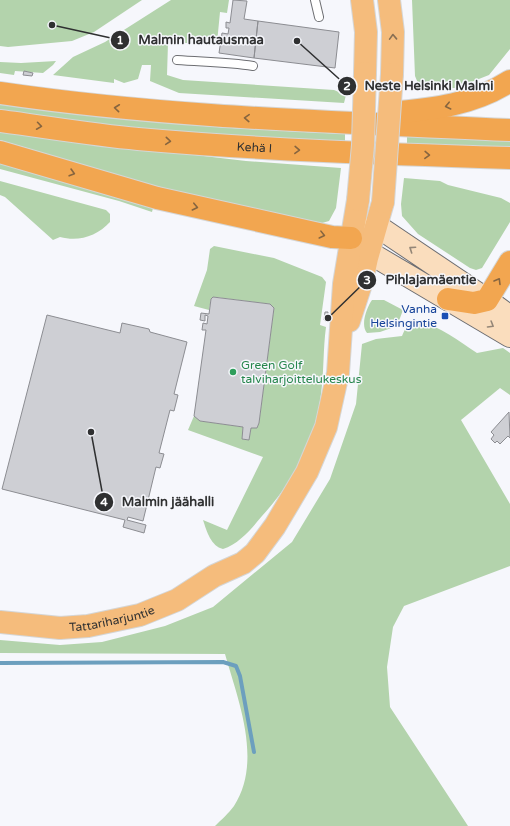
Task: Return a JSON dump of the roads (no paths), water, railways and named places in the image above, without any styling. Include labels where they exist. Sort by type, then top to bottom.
[{"type":"highway","points":[[286,120],[434,109],[478,98],[510,81]]},
{"type":"highway","points":[[0,93],[81,105],[141,111],[286,120],[510,130]]},
{"type":"highway","name":"Kehä I","points":[[0,121],[129,138],[208,144],[293,150],[510,158]]},
{"type":"highway","points":[[0,152],[157,198],[332,237],[351,238]]},
{"type":"highway","points":[[448,299],[474,303],[487,300],[510,262]]},
{"type":"main road","name":"Tattariharjuntie","points":[[0,622],[60,628],[114,621],[160,608],[194,590],[214,576],[243,563],[255,553],[275,526],[307,472],[326,426],[338,373],[343,291],[358,200],[363,145],[366,32],[362,0]]},
{"type":"main road","name":"Tattariharjuntie","points":[[340,340],[352,313],[383,202],[392,74],[392,32],[389,0]]},
{"type":"main road","points":[[510,317],[377,226],[351,238],[368,252],[510,336]]},
{"type":"lane","points":[[315,0],[319,17]]},
{"type":"lane","points":[[177,60],[216,64],[223,61],[253,66]]},
{"type":"waterway","points":[[0,663],[223,662],[236,666],[240,676],[254,752]]},
{"type":"place","name":"Malmin hautausmaa","points":[[52,25]]},
{"type":"place","name":"Neste Helsinki Malmi","points":[[297,41]]},
{"type":"place","name":"Vanha Helsingintie","points":[[445,316]]},
{"type":"place","name":"Pihlajamäentie","points":[[328,318]]},
{"type":"place","name":"Green Golf talviharjoittelukeskus","points":[[233,372]]},
{"type":"place","name":"Malmin jäähalli","points":[[91,432]]}]
